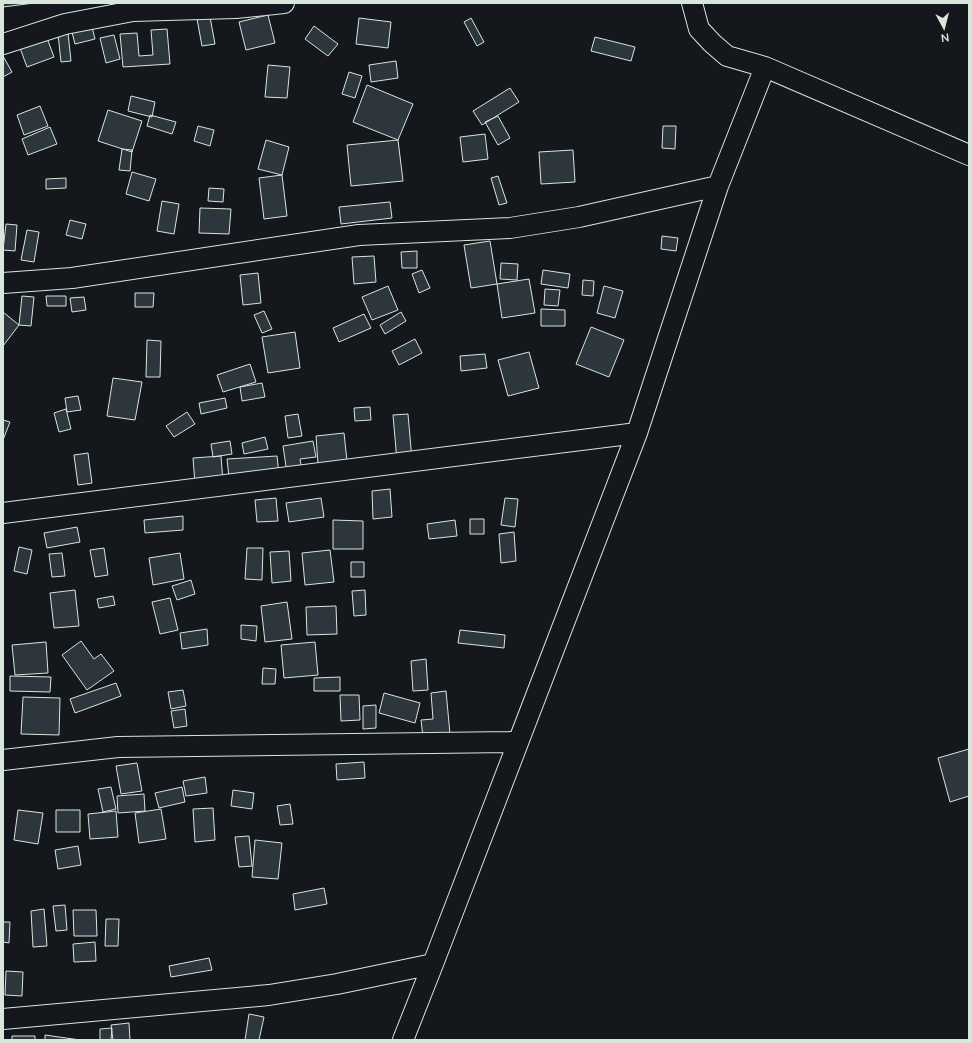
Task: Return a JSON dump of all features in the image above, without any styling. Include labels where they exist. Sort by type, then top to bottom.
[{"type":"street","points":[[3,44],[65,24],[133,11],[236,8],[284,3]]},
{"type":"street","points":[[692,3],[699,29],[727,56],[765,67],[969,155]]},
{"type":"street","points":[[403,1040],[637,433],[718,186],[765,67]]},
{"type":"street","points":[[3,283],[72,278],[358,235],[510,228],[579,217],[718,186]]},
{"type":"street","points":[[3,513],[637,433]]},
{"type":"street","points":[[3,760],[118,746],[518,742]]},
{"type":"street","points":[[3,1019],[269,994],[337,984],[433,964]]},
{"type":"building","points":[[3,3],[34,3],[3,7]]},
{"type":"building","points":[[268,15],[275,43],[246,50],[239,22]]},
{"type":"building","points":[[210,17],[215,44],[202,46],[197,19]]},
{"type":"building","points":[[359,18],[391,22],[388,48],[356,44]]},
{"type":"building","points":[[471,18],[484,42],[477,46],[464,22]]},
{"type":"building","points":[[314,26],[338,44],[328,56],[305,39]]},
{"type":"building","points":[[92,27],[95,39],[75,44],[72,32]]},
{"type":"building","points":[[167,29],[170,64],[123,67],[120,34],[137,33],[139,56],[153,55],[151,30]]},
{"type":"building","points":[[68,33],[71,61],[61,62],[58,34]]},
{"type":"building","points":[[114,35],[120,59],[106,63],[100,38]]},
{"type":"building","points":[[595,37],[635,47],[631,61],[591,51]]},
{"type":"building","points":[[47,38],[54,57],[27,67],[20,48]]},
{"type":"building","points":[[3,56],[12,72],[3,77]]},
{"type":"building","points":[[396,61],[398,78],[371,82],[369,65]]},
{"type":"building","points":[[268,65],[290,67],[287,98],[265,97]]},
{"type":"building","points":[[349,72],[362,76],[355,98],[342,94]]},
{"type":"building","points":[[367,85],[413,104],[398,140],[353,122]]},
{"type":"building","points":[[510,88],[519,102],[482,125],[473,111]]},
{"type":"building","points":[[131,96],[155,102],[152,117],[128,111]]},
{"type":"building","points":[[40,106],[48,126],[24,135],[17,115]]},
{"type":"building","points":[[108,110],[142,121],[132,152],[98,141]]},
{"type":"building","points":[[150,115],[176,122],[172,134],[147,126]]},
{"type":"building","points":[[498,116],[510,138],[498,145],[485,122]]},
{"type":"building","points":[[198,126],[214,130],[210,146],[194,141]]},
{"type":"building","points":[[663,126],[676,126],[675,149],[662,148]]},
{"type":"building","points":[[50,127],[57,144],[28,155],[22,139]]},
{"type":"building","points":[[485,134],[488,159],[463,162],[460,137]]},
{"type":"building","points":[[266,140],[289,147],[282,175],[258,169]]},
{"type":"building","points":[[398,140],[403,181],[351,186],[347,145]]},
{"type":"building","points":[[122,149],[132,150],[130,171],[119,170]]},
{"type":"building","points":[[573,150],[575,182],[541,184],[539,152]]},
{"type":"building","points":[[132,172],[156,179],[149,201],[126,194]]},
{"type":"building","points":[[282,175],[287,216],[264,219],[259,178]]},
{"type":"building","points":[[498,176],[507,203],[499,205],[491,178]]},
{"type":"building","points":[[66,178],[66,188],[46,189],[46,179]]},
{"type":"building","points":[[209,188],[224,189],[223,202],[208,201]]},
{"type":"building","points":[[162,201],[179,204],[174,234],[157,231]]},
{"type":"building","points":[[390,202],[392,218],[341,224],[339,207]]},
{"type":"building","points":[[200,208],[231,209],[229,234],[199,233]]},
{"type":"building","points":[[70,220],[86,224],[82,239],[66,235]]},
{"type":"building","points":[[6,224],[17,225],[15,251],[3,250]]},
{"type":"building","points":[[27,230],[39,232],[34,262],[21,260]]},
{"type":"building","points":[[662,236],[678,238],[676,251],[661,249]]},
{"type":"building","points":[[490,241],[497,284],[471,288],[464,245]]},
{"type":"building","points":[[417,251],[417,268],[402,268],[401,252]]},
{"type":"building","points":[[374,256],[376,282],[354,284],[352,257]]},
{"type":"building","points":[[501,263],[518,264],[517,280],[500,279]]},
{"type":"building","points":[[422,270],[430,288],[419,293],[412,274]]},
{"type":"building","points":[[543,270],[570,274],[568,288],[541,284]]},
{"type":"building","points":[[258,273],[261,303],[243,305],[240,275]]},
{"type":"building","points":[[529,279],[535,313],[502,318],[497,284]]},
{"type":"building","points":[[583,280],[594,281],[593,296],[582,295]]},
{"type":"building","points":[[388,286],[398,310],[372,320],[362,297]]},
{"type":"building","points":[[604,286],[623,291],[615,318],[597,313]]},
{"type":"building","points":[[545,289],[560,290],[558,306],[544,305]]},
{"type":"building","points":[[135,293],[154,293],[153,307],[135,307]]},
{"type":"building","points":[[22,296],[34,297],[31,326],[19,325]]},
{"type":"building","points":[[46,296],[66,296],[66,306],[47,306]]},
{"type":"building","points":[[84,297],[86,310],[72,312],[70,298]]},
{"type":"building","points":[[541,309],[565,310],[565,326],[541,326]]},
{"type":"building","points":[[264,311],[272,329],[262,333],[254,315]]},
{"type":"building","points":[[3,312],[19,325],[3,346]]},
{"type":"building","points":[[401,312],[406,321],[385,334],[380,325]]},
{"type":"building","points":[[364,314],[371,328],[339,342],[333,328]]},
{"type":"building","points":[[591,327],[624,340],[609,377],[576,364]]},
{"type":"building","points":[[295,332],[300,368],[268,373],[262,337]]},
{"type":"building","points":[[415,339],[422,353],[399,365],[392,351]]},
{"type":"building","points":[[147,340],[161,341],[160,377],[146,377]]},
{"type":"building","points":[[529,352],[539,388],[508,396],[498,360]]},
{"type":"building","points":[[485,354],[487,368],[461,371],[460,356]]},
{"type":"building","points":[[250,364],[256,382],[223,392],[217,375]]},
{"type":"building","points":[[113,378],[142,382],[135,420],[107,416]]},
{"type":"building","points":[[262,383],[265,397],[242,401],[240,387]]},
{"type":"building","points":[[78,396],[81,410],[67,412],[65,398]]},
{"type":"building","points":[[225,398],[227,408],[201,414],[199,403]]},
{"type":"building","points":[[370,407],[371,420],[355,421],[354,408]]},
{"type":"building","points":[[66,409],[71,429],[59,432],[54,413]]},
{"type":"building","points":[[187,412],[195,424],[174,437],[166,426]]},
{"type":"building","points":[[298,414],[302,436],[288,438],[285,416]]},
{"type":"building","points":[[408,414],[412,460],[397,461],[393,415]]},
{"type":"building","points":[[3,420],[10,422],[3,440]]},
{"type":"building","points":[[344,433],[347,461],[318,464],[316,436]]},
{"type":"building","points":[[265,437],[268,449],[244,454],[242,443]]},
{"type":"building","points":[[230,441],[232,454],[213,457],[211,444]]},
{"type":"building","points":[[313,441],[316,457],[300,459],[302,471],[287,473],[283,446]]},
{"type":"building","points":[[88,453],[92,483],[78,485],[74,455]]},
{"type":"building","points":[[221,456],[223,482],[195,484],[193,458]]},
{"type":"building","points":[[277,456],[279,475],[229,478],[227,459]]},
{"type":"building","points":[[390,489],[392,517],[373,519],[372,491]]},
{"type":"building","points":[[276,498],[278,521],[257,522],[255,500]]},
{"type":"building","points":[[321,498],[324,517],[289,522],[286,503]]},
{"type":"building","points":[[505,498],[518,499],[515,527],[501,525]]},
{"type":"building","points":[[183,516],[183,530],[145,533],[144,520]]},
{"type":"building","points":[[470,519],[484,519],[484,534],[470,534]]},
{"type":"building","points":[[333,520],[363,521],[363,549],[333,549]]},
{"type":"building","points":[[455,520],[457,536],[429,539],[427,524]]},
{"type":"building","points":[[77,527],[80,542],[47,548],[44,533]]},
{"type":"building","points":[[514,532],[516,561],[501,563],[499,534]]},
{"type":"building","points":[[19,547],[32,550],[27,574],[14,571]]},
{"type":"building","points":[[104,548],[108,575],[95,577],[90,550]]},
{"type":"building","points":[[247,548],[263,548],[262,580],[245,579]]},
{"type":"building","points":[[330,550],[334,582],[305,585],[302,553]]},
{"type":"building","points":[[289,551],[291,581],[272,583],[270,552]]},
{"type":"building","points":[[62,553],[65,576],[52,577],[49,554]]},
{"type":"building","points":[[180,553],[184,579],[153,585],[149,558]]},
{"type":"building","points":[[351,562],[364,562],[364,577],[351,577]]},
{"type":"building","points":[[191,580],[195,594],[177,600],[172,586]]},
{"type":"building","points":[[75,590],[79,626],[54,628],[50,593]]},
{"type":"building","points":[[365,590],[366,615],[354,616],[352,591]]},
{"type":"building","points":[[113,596],[115,605],[99,608],[97,599]]},
{"type":"building","points":[[170,598],[178,630],[160,634],[152,602]]},
{"type":"building","points":[[287,602],[292,639],[265,642],[261,606]]},
{"type":"building","points":[[336,606],[337,634],[307,635],[306,607]]},
{"type":"building","points":[[241,625],[257,626],[256,641],[241,639]]},
{"type":"building","points":[[207,629],[208,645],[182,649],[180,633]]},
{"type":"building","points":[[460,630],[505,635],[504,648],[458,643]]},
{"type":"building","points":[[81,641],[94,659],[101,654],[114,671],[87,690],[62,655]]},
{"type":"building","points":[[46,642],[48,673],[15,675],[12,645]]},
{"type":"building","points":[[315,642],[318,675],[284,678],[281,645]]},
{"type":"building","points":[[426,659],[428,690],[413,691],[411,661]]},
{"type":"building","points":[[263,668],[276,669],[275,684],[262,684]]},
{"type":"building","points":[[10,676],[51,677],[50,692],[10,691]]},
{"type":"building","points":[[340,677],[340,691],[314,691],[314,678]]},
{"type":"building","points":[[116,683],[121,696],[75,713],[70,699]]},
{"type":"building","points":[[183,690],[186,706],[171,709],[168,692]]},
{"type":"building","points":[[446,691],[450,734],[423,737],[421,720],[433,719],[431,693]]},
{"type":"building","points":[[384,693],[420,703],[415,723],[379,713]]},
{"type":"building","points":[[340,695],[359,695],[360,720],[341,721]]},
{"type":"building","points":[[23,697],[60,698],[59,735],[21,734]]},
{"type":"building","points":[[376,705],[376,728],[363,729],[363,706]]},
{"type":"building","points":[[185,709],[187,726],[174,728],[171,711]]},
{"type":"building","points":[[969,749],[969,796],[950,802],[938,758]]},
{"type":"building","points":[[364,762],[365,778],[337,780],[336,764]]},
{"type":"building","points":[[137,763],[142,791],[121,794],[116,766]]},
{"type":"building","points":[[205,777],[207,793],[186,796],[183,781]]},
{"type":"building","points":[[111,787],[116,809],[103,812],[98,789]]},
{"type":"building","points":[[182,787],[185,802],[159,808],[155,793]]},
{"type":"building","points":[[233,790],[254,793],[252,809],[231,806]]},
{"type":"building","points":[[144,794],[145,811],[118,813],[117,796]]},
{"type":"building","points":[[290,804],[293,824],[280,825],[277,806]]},
{"type":"building","points":[[213,808],[215,840],[195,842],[193,809]]},
{"type":"building","points":[[161,809],[166,839],[139,843],[135,813]]},
{"type":"building","points":[[18,810],[43,813],[38,844],[14,840]]},
{"type":"building","points":[[56,810],[80,810],[80,832],[56,832]]},
{"type":"building","points":[[116,811],[118,837],[90,839],[88,814]]},
{"type":"building","points":[[249,836],[252,866],[239,867],[235,837]]},
{"type":"building","points":[[255,840],[282,843],[278,879],[252,877]]},
{"type":"building","points":[[78,846],[81,865],[58,869],[55,850]]},
{"type":"building","points":[[324,888],[327,904],[295,910],[293,894]]},
{"type":"building","points":[[65,905],[67,930],[56,931],[53,906]]},
{"type":"building","points":[[44,909],[47,946],[33,947],[31,911]]},
{"type":"building","points":[[73,910],[96,910],[97,936],[74,936]]},
{"type":"building","points":[[106,919],[119,919],[118,946],[105,946]]},
{"type":"building","points":[[3,922],[10,922],[9,943],[3,942]]},
{"type":"building","points":[[95,942],[96,961],[74,962],[73,944]]},
{"type":"building","points":[[209,958],[212,970],[171,977],[169,966]]},
{"type":"building","points":[[6,971],[23,972],[22,996],[5,995]]},
{"type":"building","points":[[249,1014],[264,1017],[259,1040],[245,1040]]},
{"type":"building","points":[[129,1023],[130,1040],[113,1040],[111,1025]]},
{"type":"building","points":[[112,1028],[111,1040],[100,1040],[100,1029]]},
{"type":"building","points":[[45,1035],[80,1040],[45,1040]]},
{"type":"building","points":[[12,1036],[35,1036],[35,1040],[12,1040]]}]
